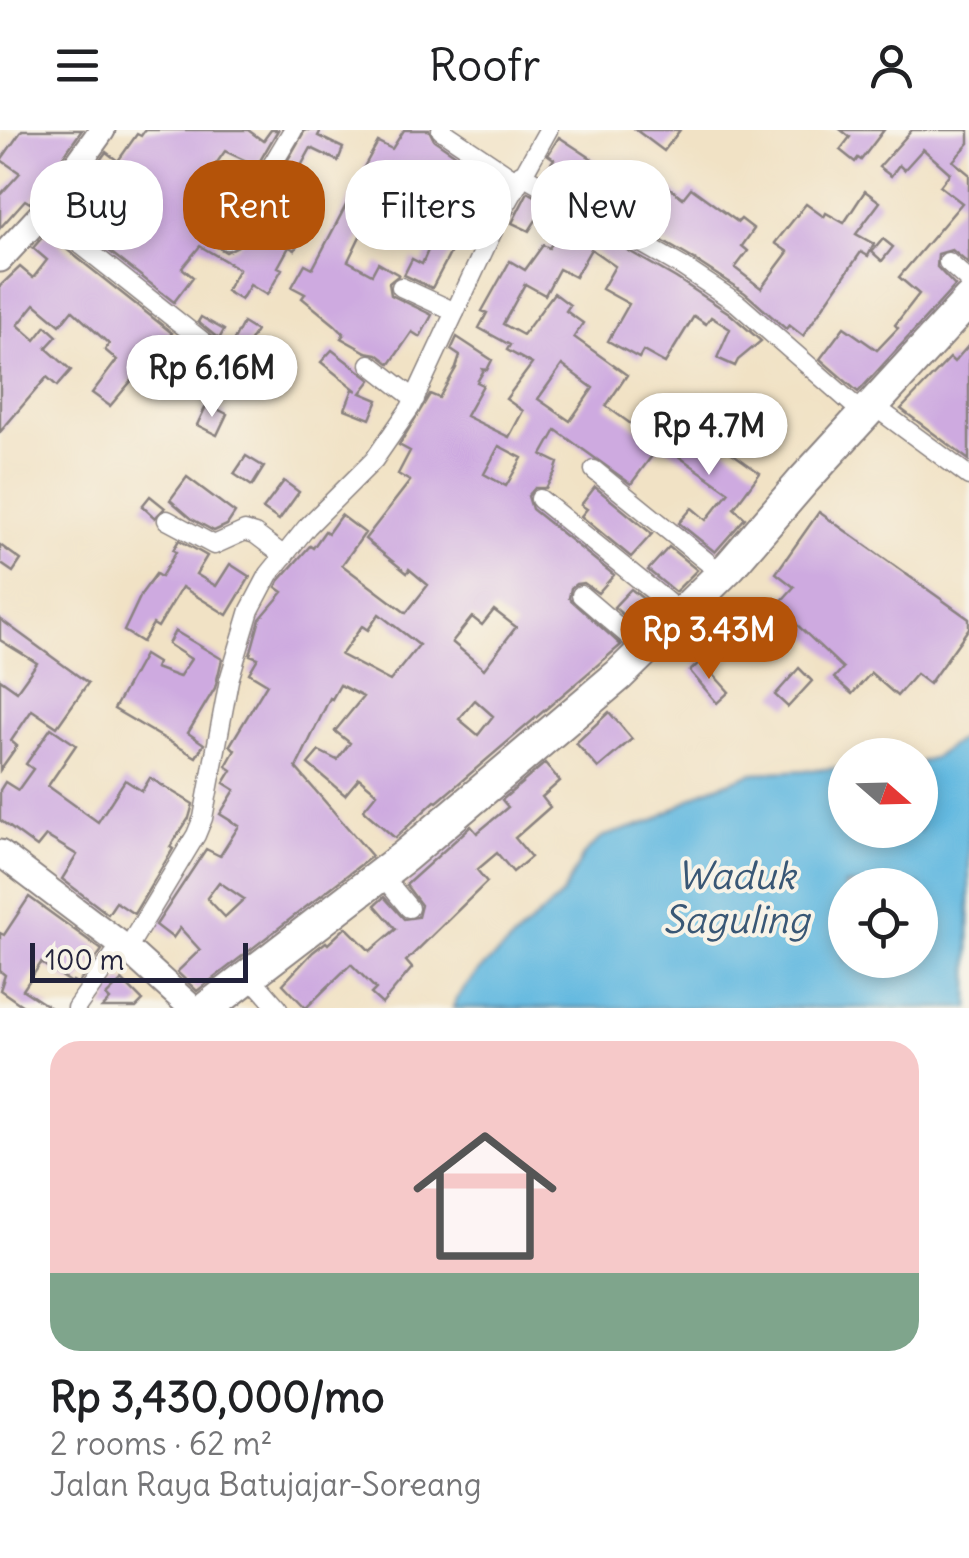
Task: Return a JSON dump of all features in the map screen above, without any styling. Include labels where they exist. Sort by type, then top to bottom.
[{"type":"highway","points":[[208,1008],[381,874],[569,720],[722,574],[969,300]]},
{"type":"street","points":[[81,160],[102,130]]},
{"type":"street","points":[[275,160],[293,130]]},
{"type":"street","points":[[441,130],[519,178],[683,267],[737,304],[869,410],[969,476]]},
{"type":"street","points":[[76,1008],[124,947],[196,835],[203,818],[228,680],[242,629],[278,552],[374,460],[415,398],[519,178],[548,130]]},
{"type":"street","points":[[0,259],[30,227]]},
{"type":"street","points":[[87,250],[210,347]]},
{"type":"street","points":[[948,262],[969,281]]},
{"type":"street","points":[[401,287],[455,312]]},
{"type":"street","points":[[370,364],[415,398]]},
{"type":"street","points":[[594,470],[722,574]]},
{"type":"street","points":[[540,499],[682,614]]},
{"type":"street","points":[[167,520],[214,544],[246,531],[278,552]]},
{"type":"street","points":[[581,595],[644,649]]},
{"type":"street","points":[[0,852],[124,947],[192,1008]]},
{"type":"street","points":[[381,874],[409,908]]},
{"type":"street","points":[[249,976],[278,1008]]},
{"type":"water","name":"Waduk Saguling","points":[[969,733],[969,1008],[453,1008],[478,972],[562,895],[584,854],[602,837],[653,821],[704,791],[753,773],[828,769],[828,848],[938,848],[938,755]]},
{"type":"building","points":[[22,130],[82,130],[61,160],[30,160],[30,203],[25,200],[0,228],[0,195],[20,173],[1,160]]},
{"type":"building","points":[[145,130],[248,130],[263,141],[271,130],[278,130],[260,160],[244,160],[225,151],[219,160],[183,160],[183,250],[197,250],[182,268],[193,277],[174,302],[108,250],[163,250],[163,160],[119,160],[137,134],[141,136]]},
{"type":"building","points":[[305,130],[321,130],[318,136],[343,148],[338,161],[311,148],[304,160],[288,160]]},
{"type":"building","points":[[404,130],[429,130],[434,140],[463,160],[368,160],[378,142],[392,149]]},
{"type":"building","points":[[636,130],[680,130],[664,151]]},
{"type":"building","points":[[841,130],[884,130],[861,160],[855,162],[840,150],[850,137]]},
{"type":"building","points":[[912,130],[969,130],[969,143],[953,161],[969,174],[969,264],[952,250],[938,254],[937,267],[955,286],[858,392],[820,359],[844,327],[877,350],[898,328],[895,325],[919,294],[899,277],[962,203],[940,186],[950,173],[923,149],[904,170],[899,165],[891,176],[879,167]]},
{"type":"building","points":[[559,137],[594,160],[553,160],[548,155]]},
{"type":"building","points":[[106,152],[117,160],[100,160]]},
{"type":"building","points":[[691,188],[754,229],[742,246],[748,251],[735,268],[761,288],[788,252],[775,243],[806,204],[824,217],[826,213],[844,223],[865,191],[880,202],[856,234],[874,244],[868,256],[861,252],[803,336],[789,325],[786,329],[745,293],[671,246],[671,189],[683,198]]},
{"type":"building","points":[[528,192],[531,194],[529,231],[512,223]]},
{"type":"building","points":[[345,207],[345,250],[353,250],[348,261],[372,274],[378,263],[399,275],[389,283],[391,295],[432,315],[420,337],[412,332],[390,364],[341,338],[344,334],[302,298],[305,294],[292,287],[305,264],[313,268]]},
{"type":"building","points":[[883,239],[893,247],[882,261],[872,252]]},
{"type":"building","points":[[35,250],[67,250],[172,333],[110,406],[92,393],[117,360],[105,350],[109,344],[72,310],[60,325],[35,304],[18,325],[35,340],[46,326],[57,336],[46,348],[71,370],[57,386],[47,377],[0,432],[0,286],[20,267],[33,278],[47,260]]},
{"type":"building","points":[[207,250],[287,250],[267,295],[250,285],[241,300],[226,291],[239,269]]},
{"type":"building","points":[[428,250],[452,250],[432,288],[404,275],[412,259],[422,264]]},
{"type":"building","points":[[539,250],[590,250],[575,277],[559,269],[545,295],[525,284],[503,324],[523,335],[554,293],[570,305],[566,311],[583,323],[574,337],[627,375],[606,406],[660,445],[631,484],[556,430],[542,455],[558,463],[555,472],[546,488],[535,488],[528,496],[532,509],[614,575],[598,593],[584,583],[576,584],[569,598],[621,645],[395,838],[363,810],[377,793],[359,778],[345,795],[308,764],[319,751],[337,760],[350,743],[335,731],[363,697],[340,685],[296,768],[372,856],[197,991],[177,972],[200,950],[180,928],[173,938],[156,925],[206,849],[220,856],[239,826],[220,814],[235,790],[224,783],[232,770],[226,766],[235,750],[230,745],[267,684],[249,673],[258,658],[250,655],[260,619],[283,592],[276,587],[279,581],[341,515],[365,533],[342,565],[406,613],[428,585],[365,539],[410,481],[398,474],[410,451],[399,445],[430,394],[439,398],[456,368],[460,356],[451,350],[457,337],[492,360],[487,370],[481,369],[484,370],[477,382],[483,385],[466,416],[509,437],[523,411],[506,399],[532,364],[507,350],[510,345],[479,328],[487,313],[482,311],[510,261],[525,270]],"holes":[[[562,365],[593,388],[570,421],[538,399]],[[499,446],[522,458],[506,486],[484,474]],[[494,610],[516,627],[484,669],[452,642],[472,617],[482,625]],[[379,614],[419,645],[390,681],[341,655],[362,626],[368,630]],[[475,700],[493,716],[478,735],[459,719]],[[219,882],[244,899],[225,917],[207,898]]]},
{"type":"building","points":[[592,250],[627,250],[729,313],[761,341],[735,366],[717,358],[730,329],[711,317],[706,324],[694,316],[665,363],[643,351],[639,358],[608,341],[629,304],[602,289],[615,266]]},
{"type":"building","points":[[201,317],[224,330],[219,339],[198,322]]},
{"type":"building","points":[[243,323],[256,331],[245,349],[233,342]]},
{"type":"building","points":[[969,345],[969,460],[901,409],[950,358],[954,362]]},
{"type":"building","points":[[332,350],[371,380],[361,393],[378,400],[370,419],[345,409],[353,389],[357,391],[321,362]]},
{"type":"building","points":[[207,404],[227,414],[217,435],[197,425]]},
{"type":"building","points":[[673,411],[760,473],[734,508],[745,518],[715,552],[679,523],[692,508],[706,520],[729,492],[654,439]]},
{"type":"building","points":[[246,456],[264,467],[252,486],[234,474]]},
{"type":"building","points":[[187,477],[235,513],[227,525],[214,531],[170,500]]},
{"type":"building","points":[[284,481],[299,492],[279,520],[263,509]]},
{"type":"building","points":[[595,487],[652,534],[631,557],[581,516],[587,509],[581,505]]},
{"type":"building","points":[[150,496],[165,508],[155,518],[142,506]]},
{"type":"building","points":[[819,512],[969,619],[969,628],[929,684],[916,674],[897,696],[871,673],[852,694],[834,678],[843,668],[777,606],[794,587],[776,573]]},
{"type":"building","points":[[179,540],[207,556],[196,574],[216,586],[230,564],[250,577],[227,615],[182,587],[158,627],[153,624],[142,642],[124,631],[142,593],[156,574],[161,577]]},
{"type":"building","points":[[0,545],[21,560],[13,572],[0,563]]},
{"type":"building","points":[[669,547],[697,570],[675,592],[648,570]]},
{"type":"building","points":[[631,589],[657,610],[638,628],[614,607]]},
{"type":"building","points":[[737,614],[757,633],[743,648],[723,629]]},
{"type":"building","points":[[0,619],[88,683],[57,727],[32,710],[11,741],[17,746],[0,770],[0,679],[17,691],[37,663],[0,640]]},
{"type":"building","points":[[175,631],[222,659],[215,688],[188,733],[204,744],[196,757],[114,709],[144,655],[157,663],[155,668],[179,677],[191,659],[168,644]]},
{"type":"building","points":[[701,661],[729,692],[717,703],[690,671]]},
{"type":"building","points":[[799,668],[812,681],[788,707],[775,695]]},
{"type":"building","points":[[609,712],[632,739],[598,768],[576,743]]},
{"type":"building","points":[[51,728],[76,745],[48,786],[98,822],[125,780],[142,791],[150,778],[193,804],[189,818],[170,847],[173,849],[134,914],[116,902],[108,914],[62,879],[77,855],[46,836],[37,847],[0,820],[0,790],[5,782],[18,790],[33,769],[26,764]]},
{"type":"building","points":[[545,763],[560,781],[542,797],[550,807],[515,838],[531,857],[513,872],[497,853],[477,870],[487,882],[406,961],[412,968],[382,1004],[371,994],[376,989],[351,964],[306,1008],[283,984],[313,952],[346,927],[370,951],[396,929],[375,905],[384,897],[404,919],[418,917],[421,905],[406,885],[471,826],[477,833],[508,807],[502,800]]},
{"type":"building","points":[[29,897],[102,950],[78,984],[41,963],[23,990],[51,1008],[26,1008],[0,990],[5,975],[0,971],[0,933],[4,935]]},
{"type":"building","points":[[122,980],[143,1001],[136,1008],[102,1008],[110,1000],[106,996]]}]
